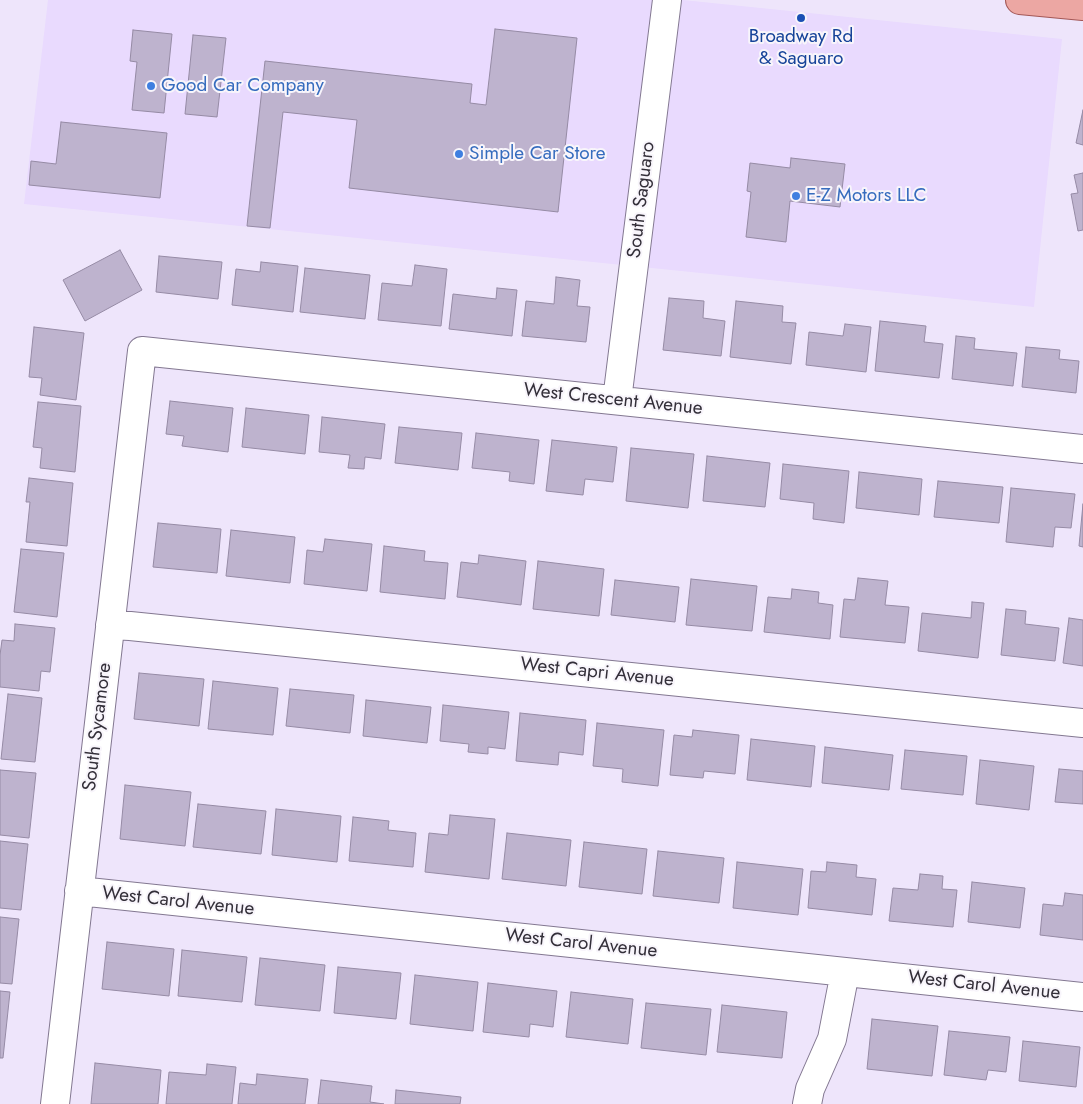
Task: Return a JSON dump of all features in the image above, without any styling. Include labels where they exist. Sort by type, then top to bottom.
[{"type":"main road","points":[[1020,0],[1083,6]]},
{"type":"street","name":"South Saguaro","points":[[618,400],[667,0]]},
{"type":"street","name":"West Crescent Avenue","points":[[142,350],[1083,449]]},
{"type":"street","name":"South Sycamore","points":[[55,1104],[142,350]]},
{"type":"street","name":"West Capri Avenue","points":[[110,625],[1083,723]]},
{"type":"street","name":"West Carol Avenue","points":[[79,891],[1083,997]]},
{"type":"street","points":[[807,1104],[810,1089],[832,1039],[845,972]]},
{"type":"shaded area","points":[[48,0],[683,0],[1062,39],[1034,307],[24,204]]},
{"type":"building","name":"Simple Car Store","points":[[495,29],[577,38],[558,212],[349,188],[357,120],[283,112],[270,228],[247,226],[265,61],[472,84],[470,103],[486,105]]},
{"type":"building","name":"Good Car Company","points":[[133,30],[172,34],[164,113],[132,110],[137,62],[130,61]]},
{"type":"building","points":[[193,35],[226,38],[217,117],[185,114]]},
{"type":"building","points":[[1083,110],[1083,145],[1076,143]]},
{"type":"building","points":[[61,122],[167,133],[160,198],[29,185],[31,161],[56,164]]},
{"type":"building","name":"E-Z Motors LLC","points":[[791,158],[845,164],[840,207],[790,201],[786,242],[746,237],[751,192],[747,191],[750,163],[790,168]]},
{"type":"building","points":[[1083,173],[1083,230],[1078,231],[1071,194],[1078,193],[1074,175]]},
{"type":"building","points":[[120,250],[142,290],[85,321],[63,280]]},
{"type":"building","points":[[159,256],[222,262],[218,299],[156,292]]},
{"type":"building","points":[[261,262],[298,266],[293,312],[232,305],[236,269],[260,272]]},
{"type":"building","points":[[415,265],[447,269],[441,326],[378,320],[382,283],[412,286]]},
{"type":"building","points":[[305,268],[370,275],[365,319],[300,312]]},
{"type":"building","points":[[556,277],[580,280],[577,306],[590,307],[586,342],[522,336],[526,301],[554,304]]},
{"type":"building","points":[[497,288],[517,290],[512,336],[449,329],[453,294],[496,299]]},
{"type":"building","points":[[669,298],[704,301],[703,318],[725,321],[721,356],[663,350]]},
{"type":"building","points":[[736,301],[783,306],[782,322],[796,323],[791,364],[730,357]]},
{"type":"building","points":[[880,321],[926,326],[924,342],[943,344],[939,378],[875,371]]},
{"type":"building","points":[[845,324],[871,327],[866,372],[806,365],[809,332],[843,336]]},
{"type":"building","points":[[34,327],[84,333],[76,400],[40,395],[42,378],[29,377]]},
{"type":"building","points":[[956,336],[975,338],[974,349],[1017,353],[1013,386],[952,379]]},
{"type":"building","points":[[1026,347],[1060,350],[1059,359],[1079,361],[1076,393],[1022,387]]},
{"type":"building","points":[[170,401],[233,408],[228,452],[182,446],[184,436],[166,434]]},
{"type":"building","points":[[38,402],[81,406],[75,472],[40,468],[42,448],[33,447]]},
{"type":"building","points":[[246,408],[309,415],[305,454],[242,447]]},
{"type":"building","points":[[322,417],[385,424],[381,459],[365,457],[364,469],[348,468],[350,455],[319,452]]},
{"type":"building","points":[[399,427],[462,433],[458,470],[395,463]]},
{"type":"building","points":[[476,433],[539,440],[534,484],[509,481],[510,472],[472,468]]},
{"type":"building","points":[[552,440],[617,447],[613,482],[585,479],[583,495],[546,491]]},
{"type":"building","points":[[631,448],[694,454],[688,508],[626,501]]},
{"type":"building","points":[[707,456],[770,463],[765,507],[703,501]]},
{"type":"building","points":[[783,464],[849,471],[844,523],[813,519],[814,503],[780,499]]},
{"type":"building","points":[[859,472],[922,479],[919,515],[856,508]]},
{"type":"building","points":[[29,478],[73,483],[67,546],[26,542],[30,502],[26,502]]},
{"type":"building","points":[[938,481],[1003,487],[999,523],[934,517]]},
{"type":"building","points":[[1011,488],[1075,494],[1071,528],[1055,527],[1053,547],[1006,542]]},
{"type":"building","points":[[1083,504],[1083,547],[1079,546]]},
{"type":"building","points":[[158,523],[221,529],[217,573],[153,567]]},
{"type":"building","points":[[231,530],[295,537],[290,583],[226,576]]},
{"type":"building","points":[[325,539],[372,544],[367,591],[304,584],[307,550],[323,552]]},
{"type":"building","points":[[384,546],[425,551],[424,561],[448,563],[445,599],[380,592]]},
{"type":"building","points":[[21,549],[64,553],[57,617],[14,612]]},
{"type":"building","points":[[479,555],[526,561],[521,605],[457,597],[461,562],[478,564]]},
{"type":"building","points":[[538,561],[604,569],[599,616],[533,609]]},
{"type":"building","points":[[858,578],[888,581],[885,605],[909,607],[905,643],[840,637],[844,599],[855,600]]},
{"type":"building","points":[[691,579],[757,586],[752,631],[686,625]]},
{"type":"building","points":[[615,580],[679,587],[675,622],[611,615]]},
{"type":"building","points":[[792,589],[819,592],[818,603],[833,605],[830,639],[764,632],[768,597],[791,599]]},
{"type":"building","points":[[972,602],[984,603],[978,658],[918,651],[922,613],[971,618]]},
{"type":"building","points":[[1006,609],[1026,611],[1025,624],[1059,628],[1055,661],[1001,655]]},
{"type":"building","points":[[1069,618],[1083,620],[1083,666],[1063,663]]},
{"type":"building","points":[[15,624],[55,628],[50,672],[41,671],[39,691],[0,687],[2,640],[14,641]]},
{"type":"building","points":[[139,673],[204,679],[199,726],[134,719]]},
{"type":"building","points":[[213,681],[278,688],[273,735],[208,729]]},
{"type":"building","points":[[290,689],[354,695],[350,733],[286,726]]},
{"type":"building","points":[[8,694],[42,698],[35,762],[1,759]]},
{"type":"building","points":[[366,700],[431,707],[427,743],[363,736]]},
{"type":"building","points":[[443,705],[509,712],[505,749],[488,747],[488,754],[468,752],[469,744],[440,741]]},
{"type":"building","points":[[520,713],[586,720],[583,755],[559,752],[558,765],[516,761]]},
{"type":"building","points":[[597,723],[664,730],[658,786],[622,782],[623,769],[593,766]]},
{"type":"building","points":[[693,730],[739,735],[735,774],[704,771],[703,778],[670,775],[674,735],[692,737]]},
{"type":"building","points":[[751,739],[815,746],[811,787],[747,780]]},
{"type":"building","points":[[825,747],[893,755],[889,790],[822,783]]},
{"type":"building","points":[[905,750],[967,756],[963,795],[901,789]]},
{"type":"building","points":[[980,760],[1034,766],[1029,810],[976,804]]},
{"type":"building","points":[[1059,769],[1083,771],[1083,804],[1055,802]]},
{"type":"building","points":[[0,770],[36,773],[29,838],[0,835]]},
{"type":"building","points":[[125,785],[191,792],[185,846],[120,839]]},
{"type":"building","points":[[198,804],[266,811],[261,854],[193,847]]},
{"type":"building","points":[[276,809],[341,816],[337,862],[272,855]]},
{"type":"building","points":[[450,815],[495,819],[489,879],[425,872],[429,833],[448,835]]},
{"type":"building","points":[[353,817],[389,821],[388,830],[416,833],[413,867],[349,861]]},
{"type":"building","points":[[507,833],[571,840],[566,886],[502,879]]},
{"type":"building","points":[[0,841],[28,844],[21,910],[0,908]]},
{"type":"building","points":[[584,842],[647,849],[642,894],[579,887]]},
{"type":"building","points":[[658,851],[724,858],[719,903],[653,896]]},
{"type":"building","points":[[737,862],[803,869],[798,915],[733,908]]},
{"type":"building","points":[[827,862],[857,865],[856,877],[876,879],[872,915],[808,908],[811,871],[826,872]]},
{"type":"building","points":[[920,874],[943,876],[942,889],[957,890],[953,927],[889,921],[893,888],[918,890]]},
{"type":"building","points":[[972,882],[1025,888],[1020,928],[968,922]]},
{"type":"building","points":[[1065,893],[1083,895],[1083,940],[1040,935],[1043,904],[1063,906]]},
{"type":"building","points":[[0,917],[19,919],[12,984],[0,983]]},
{"type":"building","points":[[107,942],[174,949],[169,996],[102,989]]},
{"type":"building","points":[[182,950],[247,957],[242,1002],[178,996]]},
{"type":"building","points":[[260,958],[325,965],[320,1011],[255,1005]]},
{"type":"building","points":[[338,967],[401,973],[396,1019],[334,1013]]},
{"type":"building","points":[[415,975],[478,982],[473,1031],[410,1024]]},
{"type":"building","points":[[488,983],[557,991],[553,1027],[530,1024],[529,1037],[483,1032]]},
{"type":"building","points":[[0,991],[10,992],[3,1058],[0,1058]]},
{"type":"building","points":[[571,992],[633,999],[628,1044],[566,1037]]},
{"type":"building","points":[[646,1003],[711,1009],[706,1055],[641,1048]]},
{"type":"building","points":[[722,1005],[787,1012],[782,1058],[717,1052]]},
{"type":"building","points":[[872,1019],[938,1026],[932,1076],[867,1069]]},
{"type":"building","points":[[949,1031],[1010,1037],[1006,1072],[988,1070],[986,1080],[944,1075]]},
{"type":"building","points":[[1023,1041],[1080,1047],[1076,1087],[1019,1081]]},
{"type":"building","points":[[95,1063],[161,1070],[158,1104],[91,1104]]},
{"type":"building","points":[[207,1064],[236,1067],[232,1104],[166,1104],[169,1072],[206,1075]]},
{"type":"building","points":[[257,1074],[308,1079],[305,1104],[238,1104],[240,1083],[256,1085]]},
{"type":"building","points":[[321,1080],[372,1086],[370,1102],[384,1104],[318,1104]]},
{"type":"building","points":[[396,1090],[461,1097],[460,1104],[395,1104]]},
{"type":"place","name":"Broadway Rd & Saguaro","points":[[801,18]]},
{"type":"place","name":"Good Car Company","points":[[151,86]]},
{"type":"place","name":"Simple Car Store","points":[[459,154]]},
{"type":"place","name":"E-Z Motors LLC","points":[[796,196]]}]
